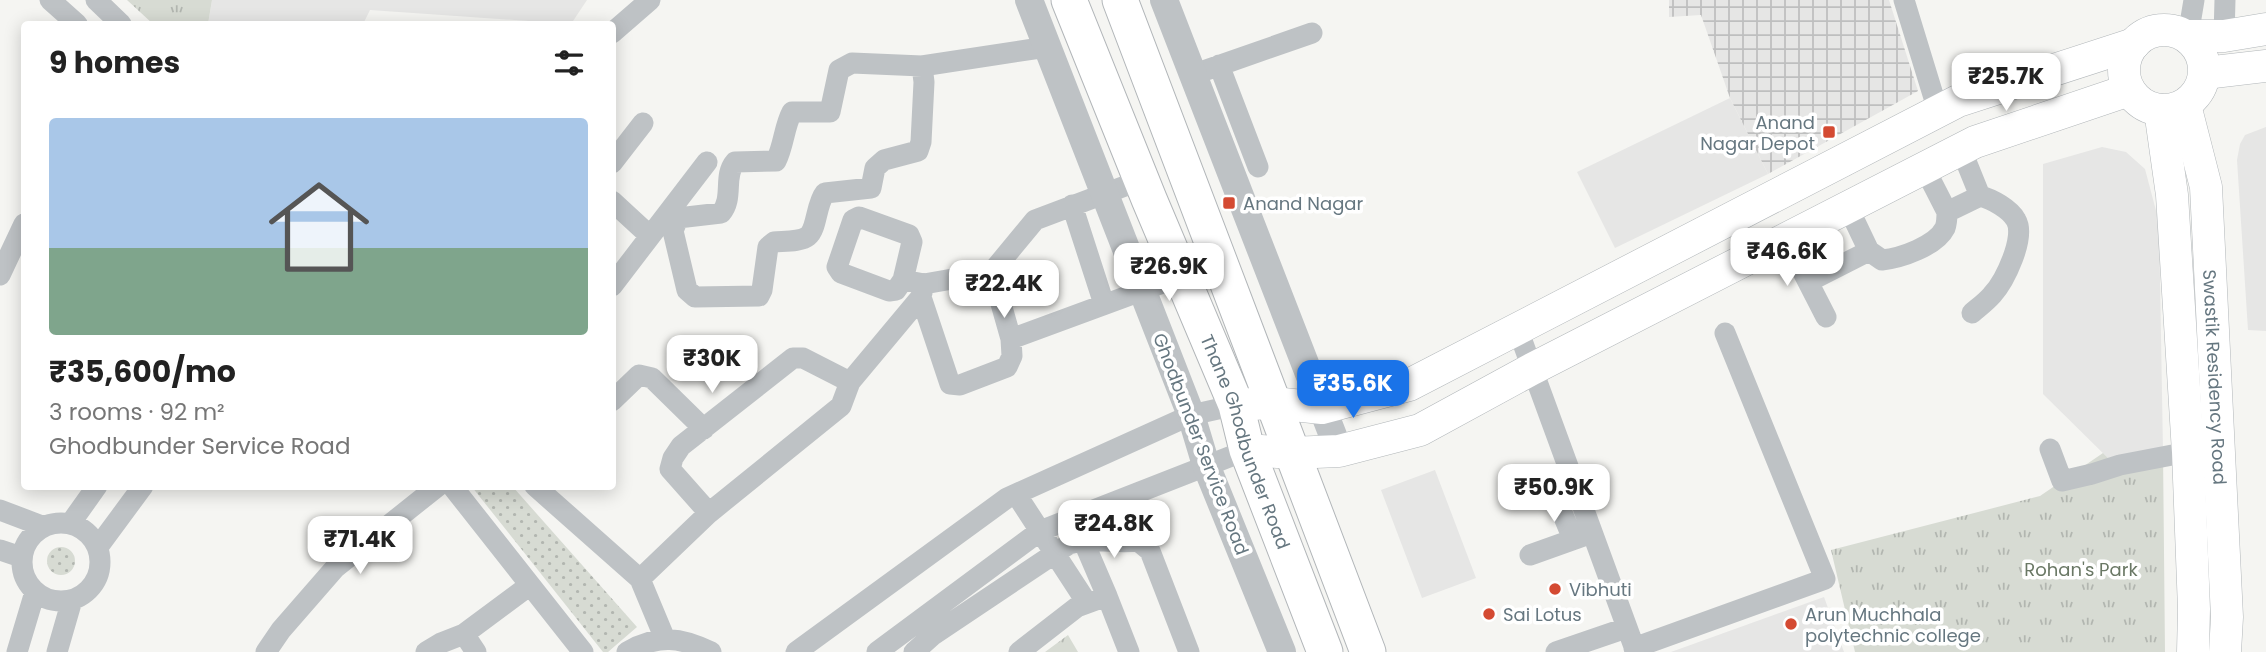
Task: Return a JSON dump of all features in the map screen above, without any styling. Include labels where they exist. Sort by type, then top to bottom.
[{"type":"main road","name":"Thane Ghodbunder Road","points":[[1069,0],[1236,405],[1247,450],[1314,645]]},
{"type":"main road","points":[[1120,0],[1368,652]]},
{"type":"main road","points":[[1236,405],[1273,403],[1322,408],[1409,385],[1958,101],[2134,44],[2152,32],[2162,30],[2188,36],[2224,36],[2266,29]]},
{"type":"main road","points":[[2134,44],[2127,54],[2124,66],[2124,78],[2129,90],[2142,104],[2173,108],[2199,92],[2205,74],[2200,52],[2188,36]]},
{"type":"main road","points":[[2205,74],[2266,66]]},
{"type":"main road","points":[[1247,450],[1291,453],[1339,451],[1420,430],[1532,369],[1975,142],[2129,90]]},
{"type":"main road","name":"Swastik Residency Road","points":[[2173,108],[2172,195],[2188,452],[2193,640]]},
{"type":"main road","name":"Swastik Residency Road","points":[[2173,108],[2206,187],[2226,641]]},
{"type":"main road","points":[[2193,640],[2226,641]]},
{"type":"street","points":[[50,0],[74,21]]},
{"type":"street","points":[[96,0],[118,21]]},
{"type":"street","points":[[616,30],[650,0]]},
{"type":"street","name":"Ghodbunder Service Road","points":[[1029,0],[1191,415],[1206,465],[1282,652]]},
{"type":"street","points":[[1164,0],[1339,451]]},
{"type":"street","points":[[1904,0],[1938,111]]},
{"type":"street","points":[[2188,36],[2194,0]]},
{"type":"street","points":[[2224,36],[2225,0]]},
{"type":"street","points":[[1192,75],[1312,33]]},
{"type":"street","points":[[922,66],[924,82],[921,142],[918,151],[884,160],[875,168],[871,188],[825,193],[820,199],[811,233],[807,238],[774,242],[768,247],[759,296],[695,297],[687,290],[673,231],[678,218],[721,213],[728,205],[731,166],[735,162],[776,161],[792,112],[830,112],[839,70],[852,63],[922,66],[1047,47]]},
{"type":"street","points":[[1219,65],[1258,167]]},
{"type":"street","points":[[616,158],[643,123]]},
{"type":"street","points":[[1961,149],[1980,196]]},
{"type":"street","points":[[616,280],[707,162]]},
{"type":"street","points":[[1848,207],[1869,251],[1882,260],[1902,258],[1939,237],[1946,226],[1947,212],[1924,167]]},
{"type":"street","points":[[640,579],[709,513],[841,406],[850,382],[916,287],[992,272],[1035,220],[1141,180]]},
{"type":"street","points":[[1947,212],[1980,196],[1992,199],[2015,218],[2018,227],[2013,261],[1994,294],[1972,313]]},
{"type":"street","points":[[616,205],[650,236]]},
{"type":"street","points":[[1072,205],[1104,304]]},
{"type":"street","points":[[0,275],[21,230]]},
{"type":"street","points":[[1786,239],[1826,317]]},
{"type":"street","points":[[1808,282],[1869,251]]},
{"type":"street","points":[[916,287],[950,384],[960,385],[1007,367],[1012,356],[1012,339],[992,272]]},
{"type":"street","points":[[1012,339],[1182,276]]},
{"type":"street","points":[[1517,327],[1583,536],[1632,643]]},
{"type":"street","points":[[1556,652],[1632,643],[1825,579],[1725,333]]},
{"type":"street","points":[[709,513],[670,469],[681,446],[793,358],[803,358],[850,382]]},
{"type":"street","points":[[616,397],[639,375],[652,378],[704,429]]},
{"type":"street","points":[[796,652],[1007,498],[1191,415],[1236,405]]},
{"type":"street","points":[[1533,410],[1569,485]]},
{"type":"street","points":[[2050,449],[2062,481],[2120,465],[2188,452]]},
{"type":"street","points":[[877,652],[1040,531],[1247,450]]},
{"type":"street","points":[[70,524],[94,490]]},
{"type":"street","points":[[98,547],[140,490]]},
{"type":"street","points":[[266,652],[281,630],[335,568],[433,490]]},
{"type":"street","points":[[455,490],[583,652]]},
{"type":"street","points":[[540,490],[640,579],[665,639]]},
{"type":"street","points":[[1016,494],[1054,555],[1097,599],[1129,652]]},
{"type":"street","points":[[0,510],[42,526]]},
{"type":"street","points":[[55,522],[80,527],[91,536],[98,547],[99,573],[84,594],[72,600],[46,599],[26,582],[21,557],[24,545],[42,526],[55,522]]},
{"type":"street","points":[[1530,555],[1583,536]]},
{"type":"street","points":[[1083,540],[1097,599]]},
{"type":"street","points":[[914,652],[933,635],[1069,544],[1083,540],[1125,543],[1138,541],[1150,551],[1189,652]]},
{"type":"street","points":[[0,550],[21,557]]},
{"type":"street","points":[[426,652],[441,643],[470,643],[530,585]]},
{"type":"street","points":[[17,652],[35,592]]},
{"type":"street","points":[[1019,652],[1077,607],[1097,599]]},
{"type":"street","points":[[57,652],[72,600]]},
{"type":"street","points":[[627,652],[646,642],[665,639],[690,642],[711,652]]},
{"type":"shaded area","points":[[212,0],[587,0],[573,21],[528,21],[370,10],[364,21],[208,21]]},
{"type":"shaded area","points":[[1669,0],[1889,0],[1918,91],[1768,174],[1730,98],[1701,15],[1669,17]]},
{"type":"shaded area","points":[[1730,98],[1768,174],[1615,248],[1577,172]]},
{"type":"shaded area","points":[[2266,127],[2266,331],[2248,330],[2237,160],[2245,135]]},
{"type":"shaded area","points":[[2102,147],[2126,152],[2145,169],[2159,222],[2163,451],[2116,466],[2043,394],[2043,164]]},
{"type":"shaded area","points":[[1435,470],[1476,578],[1422,598],[1381,490]]},
{"type":"shaded area","name":"Arun Muchhala polytechnic college","points":[[1824,597],[1844,652],[1671,652]]},
{"type":"green space","points":[[127,0],[212,0],[208,21],[150,21]]},
{"type":"green space","name":"Rohan's Park","points":[[2163,451],[2165,652],[1855,652],[1831,550],[2040,496],[2103,453],[2116,466]]},
{"type":"green space","points":[[474,490],[516,490],[637,627],[608,652],[603,652]]},
{"type":"green space","points":[[61,547],[71,551],[75,561],[71,571],[61,575],[51,571],[47,561],[51,551]]},
{"type":"green space","points":[[1068,635],[1078,652],[1045,652]]},
{"type":"place","name":"Anand Nagar Depot","points":[[1829,132]]},
{"type":"place","name":"Anand Nagar","points":[[1229,203]]},
{"type":"place","name":"Vibhuti","points":[[1555,589]]},
{"type":"place","name":"Sai Lotus","points":[[1489,614]]},
{"type":"place","name":"Arun Muchhala polytechnic college","points":[[1791,624]]}]
